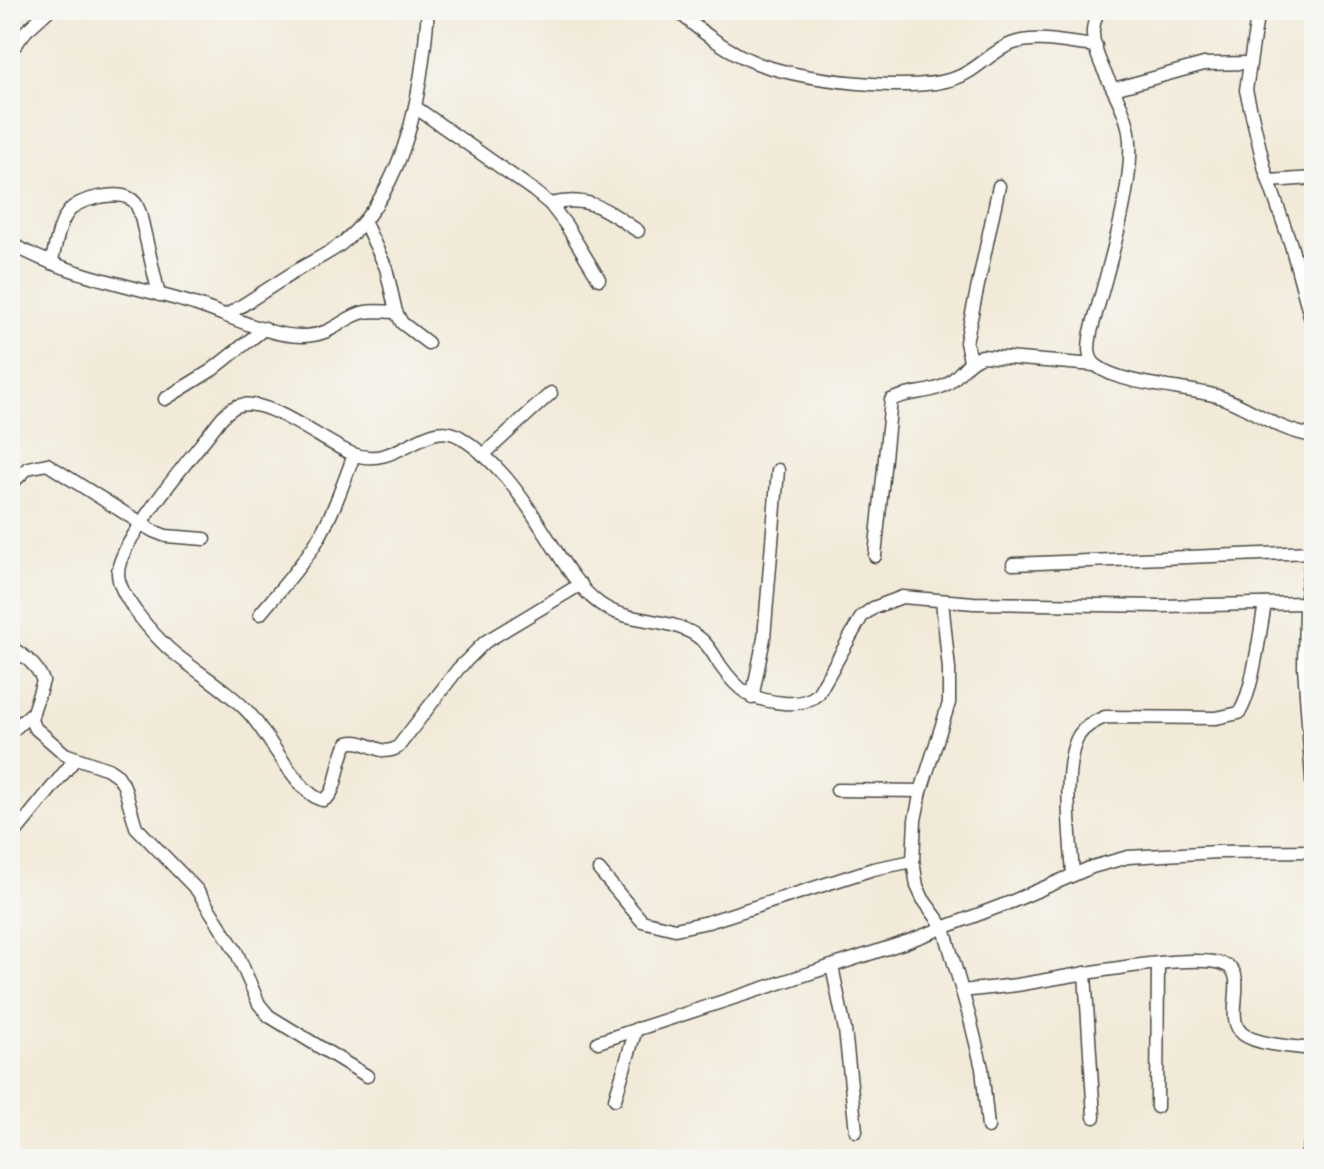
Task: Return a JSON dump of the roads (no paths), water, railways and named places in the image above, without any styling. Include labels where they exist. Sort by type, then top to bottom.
[{"type":"street","points":[[10,52],[26,31],[49,10]]},
{"type":"street","points":[[227,315],[344,242],[381,198],[395,171],[415,107],[428,10]]},
{"type":"street","points":[[677,10],[721,43],[758,64],[810,76],[887,86],[951,79],[978,68],[1009,45],[1029,39],[1096,46]]},
{"type":"street","points":[[1095,365],[1089,347],[1091,332],[1128,182],[1130,133],[1096,46],[1093,33],[1098,10]]},
{"type":"street","points":[[1258,10],[1246,90],[1253,127],[1291,245],[1314,331]]},
{"type":"street","points":[[1114,89],[1204,64],[1249,63]]},
{"type":"street","points":[[415,107],[550,204],[599,279]]},
{"type":"street","points":[[1269,181],[1314,178]]},
{"type":"street","points":[[970,361],[965,348],[969,319],[999,186]]},
{"type":"street","points":[[51,263],[69,210],[80,202],[96,198],[125,196],[135,202],[140,213],[159,295]]},
{"type":"street","points":[[550,204],[571,199],[588,201],[638,231]]},
{"type":"street","points":[[364,221],[386,268],[396,312],[412,333],[428,343]]},
{"type":"street","points":[[10,243],[81,275],[300,336],[317,335],[366,311],[396,312]]},
{"type":"street","points":[[165,399],[212,370],[265,328]]},
{"type":"street","points":[[875,556],[891,400],[949,383],[970,361],[982,356],[1095,365],[1135,380],[1220,397],[1286,430],[1314,436]]},
{"type":"street","points":[[483,455],[551,393]]},
{"type":"street","points":[[581,584],[485,642],[458,669],[391,752],[381,751],[359,740],[348,743],[340,756],[334,792],[323,800],[307,792],[250,714],[221,686],[171,650],[142,620],[119,584],[118,570],[141,524],[219,421],[239,405],[254,404],[273,411],[324,441],[369,459],[395,453],[441,431],[461,438],[504,475],[560,559],[601,605],[624,615],[687,629],[706,643],[737,687],[752,698],[790,703],[813,699],[862,616],[902,597],[942,601],[1161,606],[1305,603]]},
{"type":"street","points":[[260,614],[294,574],[318,539],[354,455]]},
{"type":"street","points":[[10,485],[28,468],[47,464],[141,524],[166,536],[205,539]]},
{"type":"street","points":[[752,698],[764,638],[778,470]]},
{"type":"street","points":[[1314,538],[1305,603],[1304,666],[1314,808]]},
{"type":"street","points":[[1013,564],[1312,552]]},
{"type":"street","points":[[942,601],[949,703],[921,791],[915,820],[913,861],[917,886],[923,899],[944,928],[962,991],[982,1068],[988,1127]]},
{"type":"street","points":[[1073,875],[1069,796],[1071,759],[1079,736],[1091,723],[1105,717],[1216,718],[1239,713],[1250,681],[1265,604]]},
{"type":"street","points":[[10,647],[24,655],[39,670],[43,681],[31,720],[34,727],[58,750],[118,776],[136,827],[197,890],[236,951],[259,1004],[269,1016],[367,1076]]},
{"type":"street","points":[[10,733],[33,712]]},
{"type":"street","points":[[10,839],[76,758]]},
{"type":"street","points":[[837,790],[921,791]]},
{"type":"street","points":[[598,1042],[944,928],[1073,875],[1128,857],[1204,852],[1314,851]]},
{"type":"street","points":[[599,870],[642,921],[675,929],[708,922],[873,869],[913,861]]},
{"type":"street","points":[[962,991],[1158,964],[1214,961],[1233,969],[1237,978],[1235,1018],[1237,1028],[1244,1036],[1314,1049]]},
{"type":"street","points":[[1157,1107],[1158,964]]},
{"type":"street","points":[[832,966],[845,1030],[856,1131]]},
{"type":"street","points":[[1085,973],[1094,1117]]},
{"type":"street","points":[[615,1099],[636,1029]]},
{"type":"street","points":[[1306,1159],[1314,1131]]}]
